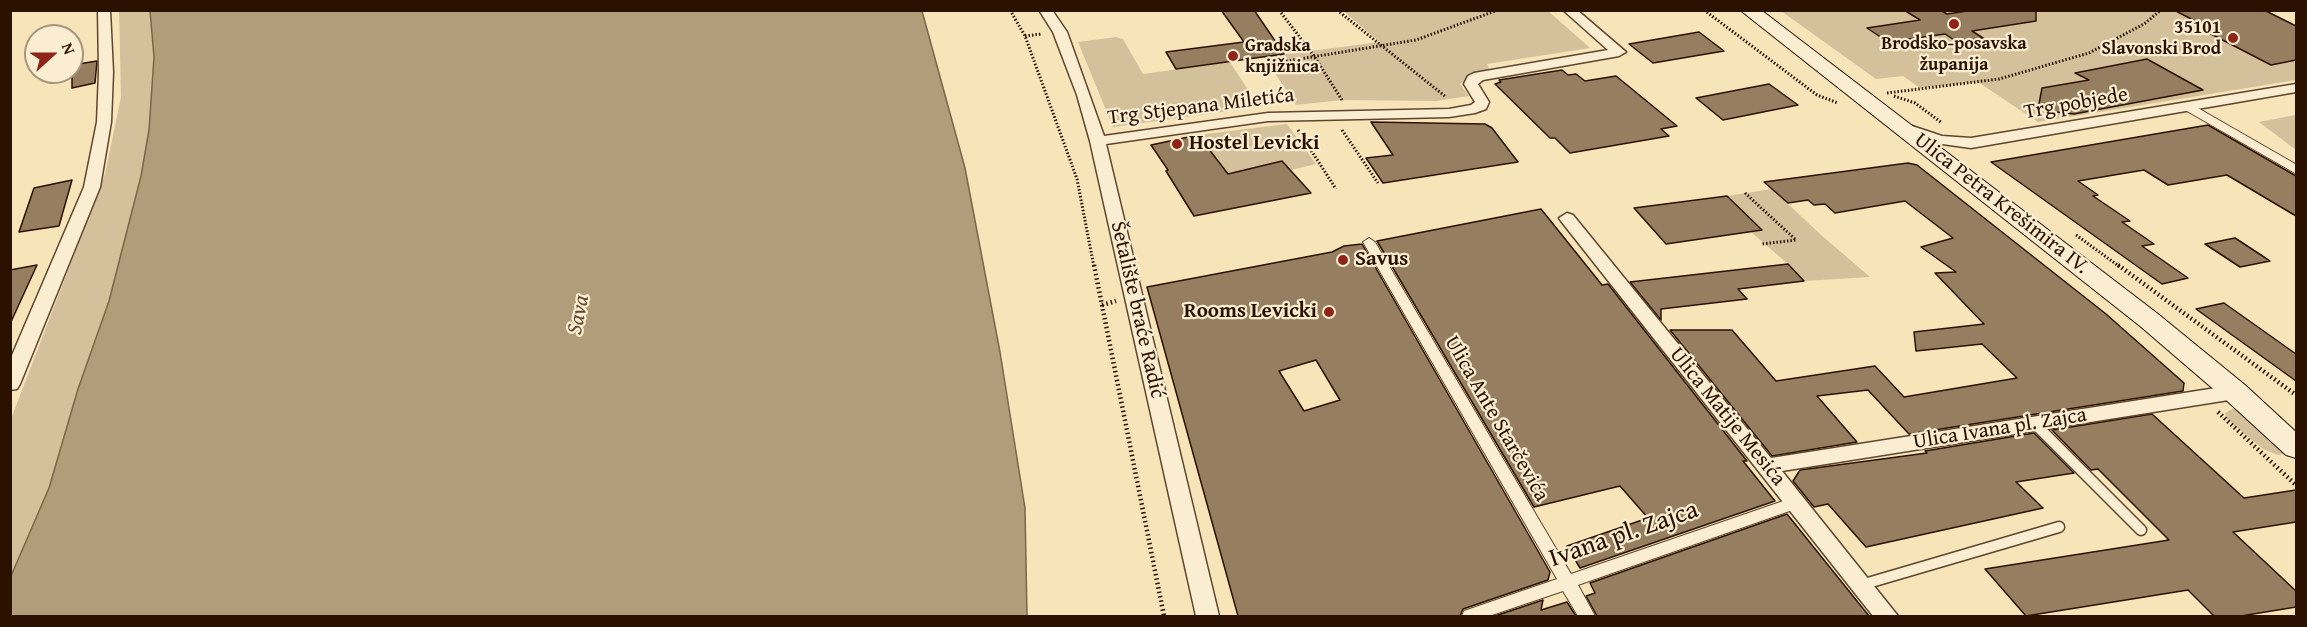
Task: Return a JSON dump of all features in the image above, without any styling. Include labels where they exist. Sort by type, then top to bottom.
[{"type":"main road","name":"Ulica Petra Krešimira IV.","points":[[1753,12],[2095,277],[2238,394],[2296,436]]},
{"type":"main road","name":"Ulica Petra Krešimira IV.","points":[[2238,394],[2296,448]]},
{"type":"street","points":[[10,384],[92,188],[104,122],[106,72],[104,10]]},
{"type":"street","name":"Šetalište braće Radić","points":[[1044,10],[1060,32],[1084,95],[1098,141],[1208,616]]},
{"type":"street","name":"Trg Stjepana Miletića","points":[[1098,141],[1268,117],[1449,113],[1475,109],[1481,106],[1482,102],[1471,84],[1473,79],[1479,76],[1619,52],[1569,10]]},
{"type":"street","name":"Trg pobjede","points":[[1898,125],[1940,140],[1971,143],[2296,88]]},
{"type":"street","points":[[1953,168],[1957,153],[1971,143]]},
{"type":"street","name":"Ulica Matije Mesića","points":[[1567,218],[1886,616]]},
{"type":"street","name":"Ulica Ante Starčevića","points":[[1369,242],[1587,616]]},
{"type":"street","name":"Ulica Ivana pl. Zajca","points":[[1766,466],[2201,396],[2238,394]]},
{"type":"street","name":"Ivana pl. Zajca","points":[[1470,616],[1795,503]]},
{"type":"lane","points":[[2188,106],[2296,169]]},
{"type":"lane","points":[[2036,424],[2141,530]]},
{"type":"lane","points":[[1861,585],[2059,527]]},
{"type":"path","points":[[1010,10],[1025,36],[1077,179],[1164,616]]},
{"type":"path","points":[[1280,10],[1314,56],[1342,100]]},
{"type":"path","points":[[1337,10],[1446,97]]},
{"type":"path","points":[[1269,64],[1416,40],[1498,10]]},
{"type":"path","points":[[1704,10],[1782,70]]},
{"type":"path","points":[[1862,97],[1999,79],[2089,53],[2144,24],[2161,10]]},
{"type":"path","points":[[1879,86],[1888,93],[1915,104],[1944,125]]},
{"type":"path","points":[[1339,124],[1378,183]]},
{"type":"path","points":[[1745,193],[1797,240],[1762,244]]},
{"type":"path","points":[[2068,229],[2296,395]]},
{"type":"path","points":[[1102,305],[1118,301]]},
{"type":"path","points":[[2201,396],[2296,485]]},
{"type":"shaded area","points":[[1342,10],[1548,11],[1590,48],[1487,64],[1490,70],[1470,75],[1460,84],[1469,96],[1436,101],[1342,100],[1296,105],[1264,57],[1380,42]]},
{"type":"shaded area","points":[[119,11],[150,11],[154,57],[149,130],[141,176],[109,301],[78,389],[49,488],[11,576],[11,419],[105,174],[121,97]]},
{"type":"shaded area","points":[[1781,11],[2213,11],[2185,16],[2218,33],[2212,35],[2270,65],[2296,60],[2296,80],[2038,122],[1978,82],[1920,88],[1903,76],[1876,79]],"holes":[[[2146,59],[2202,90],[2130,104],[2076,73]]]},
{"type":"shaded area","points":[[1116,37],[1123,39],[1143,74],[1230,62],[1259,107],[1113,127],[1078,42]]},
{"type":"shaded area","points":[[2296,115],[2296,150],[2259,122]]},
{"type":"shaded area","points":[[1287,124],[1316,164],[1291,170],[1282,161],[1233,173],[1226,172],[1198,135]]},
{"type":"shaded area","points":[[1772,189],[1870,277],[1804,281],[1751,232],[1761,230],[1727,196]]},
{"type":"shaded area","points":[[2236,407],[2289,453],[2278,455],[2263,449],[2227,419],[2225,413]]},
{"type":"water","name":"Sava","points":[[150,11],[922,11],[965,168],[1000,352],[1025,508],[1027,616],[11,616],[11,576],[49,488],[78,389],[109,301],[141,176],[149,130],[154,57]]},
{"type":"building","points":[[1221,10],[1254,10],[1284,54],[1176,69],[1166,52],[1244,42]]},
{"type":"building","name":"Brodsko-posavska županija","points":[[1904,10],[1940,10],[1947,14],[1974,10],[2036,10],[2036,21],[1972,31],[1983,38],[1957,42],[1945,34],[1888,42],[1867,28],[1920,20]]},
{"type":"building","name":"35101 Slavonski Brod","points":[[2174,10],[2264,10],[2296,26],[2296,60],[2271,65],[2211,34],[2218,33]]},
{"type":"building","points":[[1699,32],[1724,51],[1653,63],[1629,44]]},
{"type":"building","points":[[2147,59],[2203,90],[2074,114],[2055,112],[2039,104],[2042,88],[2089,80],[2075,73]]},
{"type":"building","points":[[97,61],[95,83],[72,88],[72,84],[84,84],[84,63]]},
{"type":"building","points":[[1562,70],[1568,75],[1576,74],[1585,81],[1616,76],[1677,126],[1661,129],[1669,136],[1570,153],[1555,138],[1550,138],[1495,84],[1501,82],[1499,80]]},
{"type":"building","points":[[1769,84],[1798,105],[1723,120],[1696,98]]},
{"type":"building","points":[[1371,122],[1485,124],[1492,128],[1518,162],[1383,183],[1366,158],[1393,155]]},
{"type":"building","points":[[2208,125],[2296,176],[2296,216],[2227,175],[2168,185],[2144,170],[2078,181],[2098,195],[2093,196],[2130,221],[2122,222],[2154,244],[2142,246],[2188,278],[2162,284],[1991,162]]},
{"type":"building","points":[[1198,135],[1228,174],[1282,161],[1311,193],[1194,216],[1151,145]]},
{"type":"building","points":[[1908,163],[1917,165],[2106,314],[2184,383],[2183,391],[1909,434],[1868,390],[1817,396],[1857,442],[1772,456],[1670,330],[1732,330],[1776,381],[1875,366],[1904,397],[2017,378],[1982,344],[1916,351],[1914,332],[1984,324],[1935,273],[1956,272],[1921,247],[1953,238],[1905,201],[1835,213],[1825,204],[1814,205],[1808,200],[1788,203],[1764,182]]},
{"type":"building","points":[[72,180],[59,226],[19,232],[34,188]]},
{"type":"building","points":[[1727,196],[1762,230],[1666,244],[1634,208]]},
{"type":"building","points":[[1541,209],[1602,285],[1608,284],[1747,461],[1743,461],[1775,501],[1580,568],[1567,546],[1648,518],[1620,486],[1534,507],[1377,241]]},
{"type":"building","points":[[2235,238],[2270,261],[2240,267],[2205,244]]},
{"type":"building","points":[[1362,244],[1550,572],[1548,580],[1463,609],[1460,616],[1238,616],[1147,287],[1332,252],[1344,246]],"holes":[[[1316,360],[1340,400],[1304,411],[1279,371]]]},
{"type":"building","points":[[1788,264],[1804,281],[1738,289],[1747,299],[1661,309],[1661,320],[1630,282]]},
{"type":"building","points":[[37,265],[10,324],[10,270]]},
{"type":"building","points":[[2224,303],[2296,354],[2296,381],[2196,309]]},
{"type":"building","points":[[2152,414],[2244,498],[2296,490],[2296,522],[2233,532],[2296,591],[2296,607],[2241,616],[2214,616],[2188,590],[2026,616],[1985,569],[2169,540],[2098,469],[2091,470],[2052,430]]},
{"type":"building","points":[[2034,433],[2074,473],[2016,482],[2043,508],[1866,547],[1828,504],[1814,507],[1793,481],[1800,470],[1927,453],[1925,451]]},
{"type":"building","points":[[1787,514],[1869,616],[1597,616],[1586,596],[1595,593],[1590,583]]},
{"type":"building","points":[[1543,600],[1541,610],[1567,602],[1576,616],[1495,616]]},
{"type":"place","name":"Brodsko-posavska županija","points":[[1954,24]]},
{"type":"place","name":"35101 Slavonski Brod","points":[[2233,38]]},
{"type":"place","name":"Gradska knjižnica","points":[[1233,56]]},
{"type":"place","name":"Hostel Levicki","points":[[1177,144]]},
{"type":"place","name":"Savus","points":[[1343,260]]},
{"type":"place","name":"Rooms Levicki","points":[[1329,312]]}]
